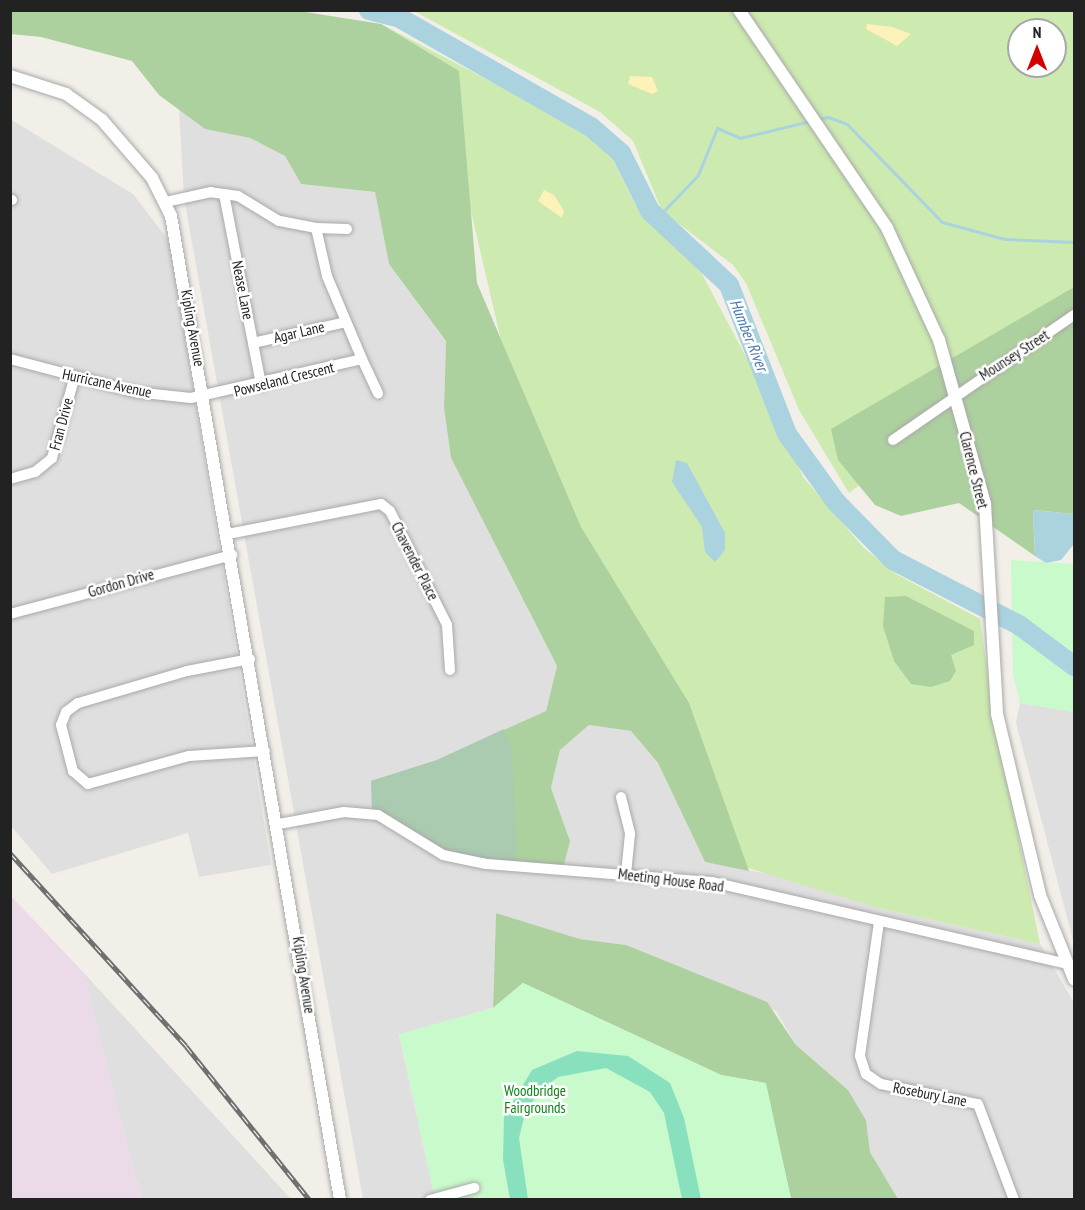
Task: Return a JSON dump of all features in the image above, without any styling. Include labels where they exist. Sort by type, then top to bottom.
[{"type":"street","name":"Clarence Street","points":[[739,10],[888,228],[939,340],[984,504],[989,633],[997,714],[1032,864],[1074,979]]},
{"type":"street","name":"Kipling Avenue","points":[[10,76],[66,94],[102,120],[128,146],[165,202],[177,241],[279,824],[340,1200]]},
{"type":"street","points":[[165,202],[195,193],[224,194],[258,203],[279,221],[316,228],[347,229]]},
{"type":"street","name":"Nease Lane","points":[[224,194],[261,385]]},
{"type":"street","points":[[316,228],[346,322],[378,394]]},
{"type":"street","name":"Mounsey Street","points":[[893,440],[954,395],[1074,315]]},
{"type":"street","name":"Agar Lane","points":[[253,343],[346,322]]},
{"type":"street","name":"Hurricane Avenue","points":[[10,359],[74,379],[135,392],[206,398]]},
{"type":"street","name":"Powseland Crescent","points":[[206,398],[362,359]]},
{"type":"street","name":"Fran Drive","points":[[10,479],[35,472],[52,458],[74,379]]},
{"type":"street","name":"Chavender Place","points":[[228,534],[381,504],[390,511],[447,625],[450,670]]},
{"type":"street","name":"Gordon Drive","points":[[10,614],[232,555]]},
{"type":"street","points":[[250,659],[193,669],[78,704],[66,712],[61,725],[74,773],[88,784],[187,756],[266,751]]},
{"type":"street","points":[[621,797],[630,834],[626,874]]},
{"type":"street","name":"Meeting House Road","points":[[279,824],[344,812],[378,815],[443,855],[486,864],[712,882],[1068,964]]},
{"type":"street","name":"Rosebury Lane","points":[[879,922],[860,1056],[866,1074],[881,1084],[978,1104],[1014,1200]]},
{"type":"street","points":[[430,1200],[474,1188]]},
{"type":"shaded area","points":[[179,109],[205,129],[250,138],[285,156],[301,184],[375,192],[389,264],[446,341],[444,408],[451,458],[557,666],[546,711],[437,760],[371,781],[570,841],[551,788],[560,750],[589,725],[631,731],[658,763],[705,862],[791,878],[878,908],[1040,944],[1074,1003],[1074,1199],[898,1199],[870,1152],[866,1120],[848,1090],[796,1045],[776,1011],[626,945],[580,939],[496,913],[493,1008],[399,1035],[435,1199],[363,1199],[184,198]]},
{"type":"shaded area","points":[[10,119],[133,194],[169,241],[271,865],[199,877],[188,833],[52,874],[11,826]]},
{"type":"shaded area","points":[[1020,703],[1074,712],[1074,944],[1016,723]]},
{"type":"shaded area","points":[[11,896],[83,972],[141,1199],[11,1199]]},
{"type":"shaded area","points":[[83,972],[291,1199],[141,1199]]},
{"type":"green space","points":[[293,10],[381,24],[459,71],[477,283],[581,527],[689,703],[749,871],[705,862],[658,763],[631,731],[589,725],[560,750],[551,788],[570,841],[562,873],[517,867],[371,781],[437,760],[546,711],[557,666],[451,458],[444,408],[446,341],[389,264],[375,192],[301,184],[285,156],[250,138],[205,129],[159,95],[132,61],[41,37],[11,34],[10,11]]},
{"type":"green space","points":[[414,11],[1074,11],[1074,324],[849,493],[799,410],[746,283],[733,265],[662,211],[633,141],[600,112]]},
{"type":"green space","points":[[347,19],[381,24],[603,140],[635,204],[702,274],[770,402],[803,477],[863,547],[896,574],[980,619],[993,712],[1040,944],[878,908],[745,867],[518,413],[458,156]]},
{"type":"green space","points":[[1074,287],[1074,514],[1033,510],[1035,556],[959,503],[901,516],[875,505],[838,460],[831,429]]},
{"type":"green space","points":[[1011,560],[1074,564],[1074,712],[1020,703],[1013,674]]},
{"type":"green space","points":[[906,596],[974,631],[974,645],[951,655],[956,671],[950,681],[931,687],[911,684],[894,661],[883,626],[885,597]]},
{"type":"green space","points":[[504,729],[512,751],[517,867],[453,859],[372,813],[371,781],[437,760]]},
{"type":"green space","points":[[496,913],[580,939],[626,945],[767,1002],[796,1045],[848,1090],[866,1120],[870,1152],[898,1199],[791,1199],[765,1083],[721,1075],[523,983],[493,1008]]},
{"type":"green space","name":"Woodbridge Fairgrounds","points":[[523,983],[721,1075],[766,1083],[791,1199],[435,1199],[399,1034],[493,1008]]},
{"type":"green space","points":[[577,1051],[628,1056],[670,1083],[684,1118],[701,1199],[682,1199],[664,1113],[650,1092],[606,1068],[558,1077],[538,1093],[525,1114],[519,1138],[528,1199],[510,1199],[503,1160],[504,1116],[532,1070]]},
{"type":"sand","points":[[867,24],[892,27],[911,34],[897,46],[866,29]]},
{"type":"sand","points":[[630,76],[652,77],[658,91],[652,94],[628,84]]},
{"type":"sand","points":[[544,190],[554,195],[564,211],[562,218],[538,201]]},
{"type":"water","points":[[676,460],[687,463],[725,533],[725,550],[715,562],[705,552],[702,527],[672,482]]},
{"type":"water","points":[[1033,510],[1074,514],[1074,544],[1061,560],[1046,563],[1035,556]]},
{"type":"waterway","name":"Humber River","points":[[369,10],[398,17],[591,127],[621,153],[650,211],[729,285],[787,434],[836,502],[893,560],[1019,625],[1074,666]]},
{"type":"waterway","points":[[817,119],[828,117],[847,124],[942,222],[1005,239],[1074,242]]},
{"type":"waterway","points":[[658,217],[698,175],[717,128],[740,138],[810,121]]},
{"type":"railway","points":[[10,853],[186,1046],[310,1200]]}]
